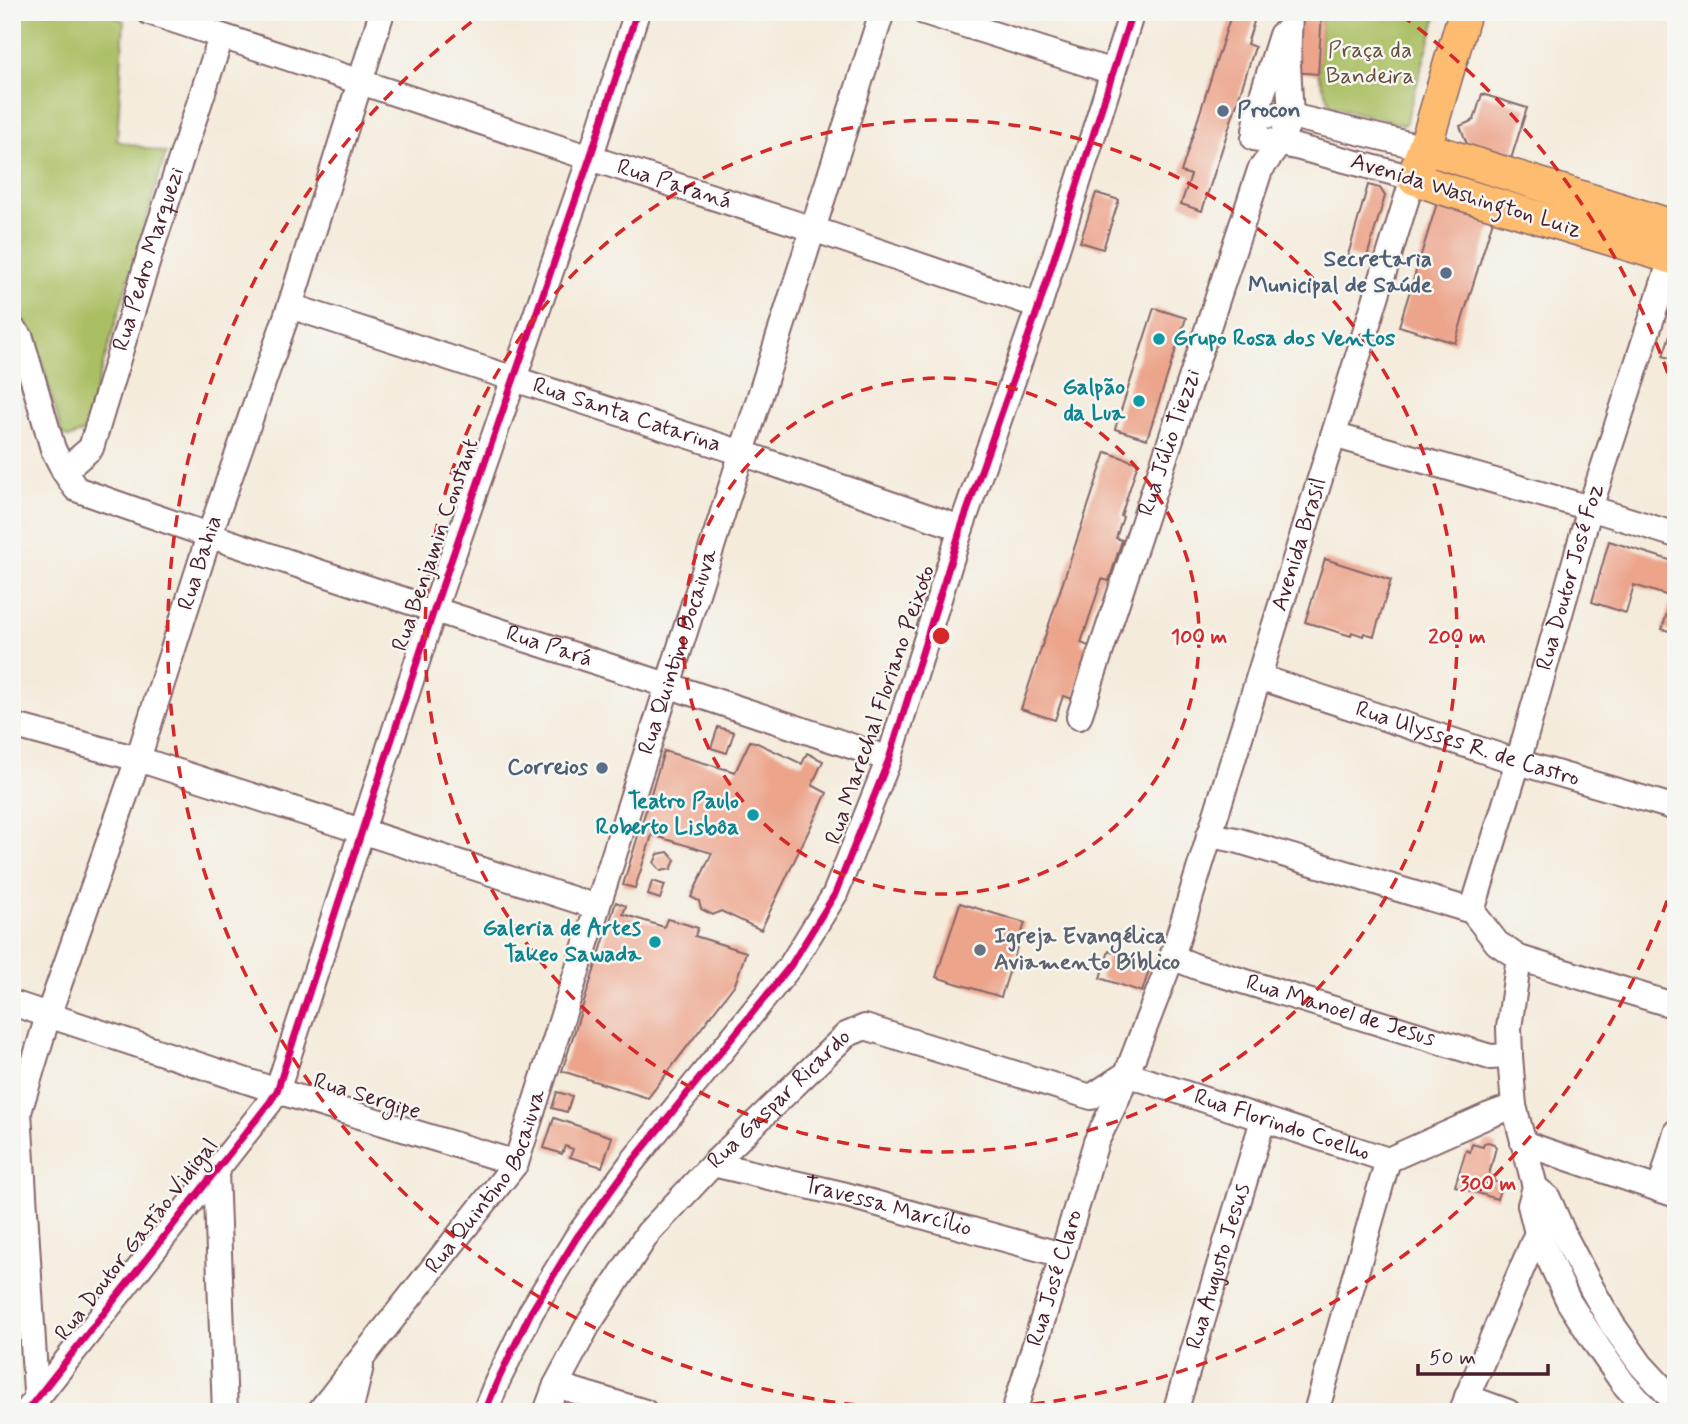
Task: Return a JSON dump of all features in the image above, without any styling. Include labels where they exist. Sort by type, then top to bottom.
[{"type":"main road","name":"Avenida Brasil","points":[[1413,177],[1425,148],[1465,12]]},
{"type":"main road","name":"Avenida Washington Luiz","points":[[1425,148],[1676,227]]},
{"type":"main road","name":"Avenida Washington Luiz","points":[[1413,177],[1452,191],[1674,254]]},
{"type":"street","name":"Rua Paraná","points":[[149,12],[813,229],[1039,306]]},
{"type":"street","name":"Rua Bahia","points":[[16,1116],[48,1016],[138,760],[209,536],[290,306],[382,12]]},
{"type":"street","name":"Rua Benjamin Constant","points":[[277,1091],[434,610],[590,158],[637,12]]},
{"type":"street","name":"Rua Quintino Bocaiuva","points":[[350,1412],[362,1359],[516,1163],[882,12]]},
{"type":"street","points":[[924,12],[1113,72]]},
{"type":"street","name":"Rua Marechal Floriano Peixoto","points":[[485,1412],[531,1312],[577,1237],[632,1162],[791,965],[835,894],[888,759],[961,528],[1039,306],[1132,12]]},
{"type":"street","points":[[1289,12],[1291,116]]},
{"type":"street","name":"Rua Júlio Tiezzi","points":[[1260,170],[1256,126],[1260,102],[1289,12]]},
{"type":"street","name":"Rua Pedro Marquezi","points":[[64,471],[91,448],[152,247],[221,37]]},
{"type":"street","name":"Avenida Washington Luiz","points":[[1256,126],[1291,116],[1425,148]]},
{"type":"street","name":"Rua Júlio Tiezzi","points":[[1079,717],[1260,170],[1280,144],[1291,116]]},
{"type":"street","name":"Avenida Washington Luiz","points":[[1256,126],[1280,144],[1413,177]]},
{"type":"street","name":"Avenida Brasil","points":[[1126,1074],[1172,957],[1413,177]]},
{"type":"street","name":"Rua Doutor José Foz","points":[[1472,911],[1518,762],[1590,508],[1674,254]]},
{"type":"street","name":"Rua Santa Catarina","points":[[290,306],[742,453],[961,528]]},
{"type":"street","points":[[12,328],[21,338],[53,449],[64,471]]},
{"type":"street","points":[[1333,435],[1676,535]]},
{"type":"street","name":"Rua Pará","points":[[64,471],[76,489],[209,536],[888,759]]},
{"type":"street","name":"Rua Ulysses R. de Castro","points":[[1259,677],[1518,762],[1676,808]]},
{"type":"street","points":[[12,725],[138,760],[597,907]]},
{"type":"street","points":[[1209,835],[1236,840],[1472,911],[1497,943],[1519,958],[1676,1006]]},
{"type":"street","name":"Rua Manoel de Jesus","points":[[1172,957],[1490,1057],[1510,1056]]},
{"type":"street","points":[[1519,958],[1509,1028],[1510,1056],[1514,1106],[1535,1187],[1530,1205],[1536,1233],[1569,1302],[1590,1336],[1623,1383],[1649,1412]]},
{"type":"street","name":"Rua Sergipe","points":[[12,1003],[277,1091],[516,1163]]},
{"type":"street","name":"Rua Gaspar Ricardo","points":[[546,1412],[556,1385],[588,1325],[648,1233],[713,1164],[846,1035],[865,1027],[1091,1097]]},
{"type":"street","points":[[1091,1097],[1126,1074]]},
{"type":"street","name":"Rua Florindo Coelho","points":[[1126,1074],[1388,1160],[1514,1106]]},
{"type":"street","name":"Rua José Claro","points":[[1014,1412],[1096,1142],[1118,1099],[1126,1074]]},
{"type":"street","name":"Rua Doutor Gastão Vidigal","points":[[33,1408],[277,1091]]},
{"type":"street","name":"Rua José Claro","points":[[1091,1097],[1096,1142]]},
{"type":"street","points":[[16,1116],[33,1408]]},
{"type":"street","name":"Rua Augusto Jesus","points":[[1175,1412],[1263,1120]]},
{"type":"street","points":[[1523,1143],[1668,1192],[1676,1132]]},
{"type":"street","points":[[1316,1412],[1388,1160]]},
{"type":"street","name":"Travessa Marcílio","points":[[713,1164],[846,1195],[1062,1255]]},
{"type":"street","points":[[216,1171],[225,1412]]},
{"type":"street","points":[[1535,1187],[1548,1198],[1586,1279],[1612,1324],[1642,1365],[1676,1403]]},
{"type":"street","points":[[1507,1412],[1465,1404],[1536,1233],[1557,1218]]},
{"type":"street","points":[[320,1412],[362,1359]]},
{"type":"street","points":[[556,1385],[645,1412]]},
{"type":"green space","points":[[12,12],[105,12],[124,21],[117,141],[166,153],[83,432],[69,438],[62,434],[35,335],[12,301]]},
{"type":"green space","name":"Praça da Bandeira","points":[[1322,12],[1438,12],[1405,125],[1331,106],[1318,74]]},
{"type":"building","name":"Procon","points":[[1232,12],[1257,12],[1247,44],[1255,47],[1202,211],[1181,204],[1191,175],[1181,172]]},
{"type":"building","points":[[1295,12],[1322,12],[1318,74],[1279,71]]},
{"type":"building","points":[[1482,94],[1527,108],[1511,159],[1469,149],[1460,126],[1474,120]]},
{"type":"building","points":[[1368,185],[1380,188],[1385,196],[1366,260],[1348,255]]},
{"type":"building","points":[[1096,193],[1119,200],[1103,249],[1080,242]]},
{"type":"building","name":"Secretaria Municipal de Saúde","points":[[1437,203],[1493,220],[1455,343],[1399,326]]},
{"type":"building","points":[[1154,308],[1186,318],[1147,439],[1115,429]]},
{"type":"building","points":[[1676,320],[1676,360],[1663,356]]},
{"type":"building","points":[[1106,452],[1138,463],[1116,538],[1122,540],[1109,581],[1102,579],[1081,643],[1091,647],[1074,699],[1063,696],[1055,720],[1021,709]]},
{"type":"building","points":[[1609,541],[1676,562],[1676,633],[1662,629],[1672,597],[1634,585],[1626,613],[1592,602]]},
{"type":"building","points":[[1325,559],[1391,580],[1374,636],[1352,632],[1351,636],[1305,622]]},
{"type":"building","points":[[718,727],[734,732],[727,753],[711,748]]},
{"type":"building","points":[[750,741],[802,764],[807,753],[823,761],[812,785],[827,793],[761,930],[721,911],[713,915],[701,909],[699,901],[691,897],[712,853],[652,835],[635,888],[623,885],[664,751],[735,772]]},
{"type":"building","points":[[668,852],[675,860],[671,869],[661,871],[654,863],[658,854]]},
{"type":"building","points":[[652,881],[665,885],[660,899],[648,895]]},
{"type":"building","points":[[616,902],[626,906],[623,914],[664,927],[667,919],[682,923],[698,928],[695,936],[746,952],[735,984],[648,1098],[562,1071]]},
{"type":"building","name":"Igreja Evangélica Aviamento Bíblico","points":[[960,903],[1025,923],[1001,997],[936,977]]},
{"type":"building","points":[[1109,951],[1151,964],[1142,992],[1100,978]]},
{"type":"building","points":[[557,1092],[572,1096],[567,1112],[552,1108]]},
{"type":"building","points":[[554,1118],[612,1137],[602,1167],[570,1157],[573,1149],[565,1146],[562,1154],[544,1148]]},
{"type":"building","points":[[1488,1142],[1496,1147],[1489,1175],[1494,1177],[1493,1181],[1501,1187],[1497,1199],[1455,1186],[1466,1150],[1470,1152],[1472,1144],[1483,1147],[1484,1143]]},
{"type":"cycle path","points":[[26,1412],[277,1091],[434,610],[590,158],[637,12]]},
{"type":"cycle path","points":[[485,1412],[531,1312],[577,1237],[632,1162],[791,965],[835,894],[889,759],[961,528],[1039,306],[1132,12]]},
{"type":"place","name":"Procon","points":[[1223,111]]},
{"type":"place","name":"Secretaria Municipal de Saúde","points":[[1446,273]]},
{"type":"place","name":"Grupo Rosa dos Ventos","points":[[1159,339]]},
{"type":"place","name":"Galpão da Lua","points":[[1139,401]]},
{"type":"place","name":"Correios","points":[[602,768]]},
{"type":"place","name":"Teatro Paulo Roberto Lisbôa","points":[[753,815]]},
{"type":"place","name":"Galeria de Artes Takeo Sawada","points":[[655,942]]},
{"type":"place","name":"Igreja Evangélica Aviamento Bíblico","points":[[980,950]]}]
